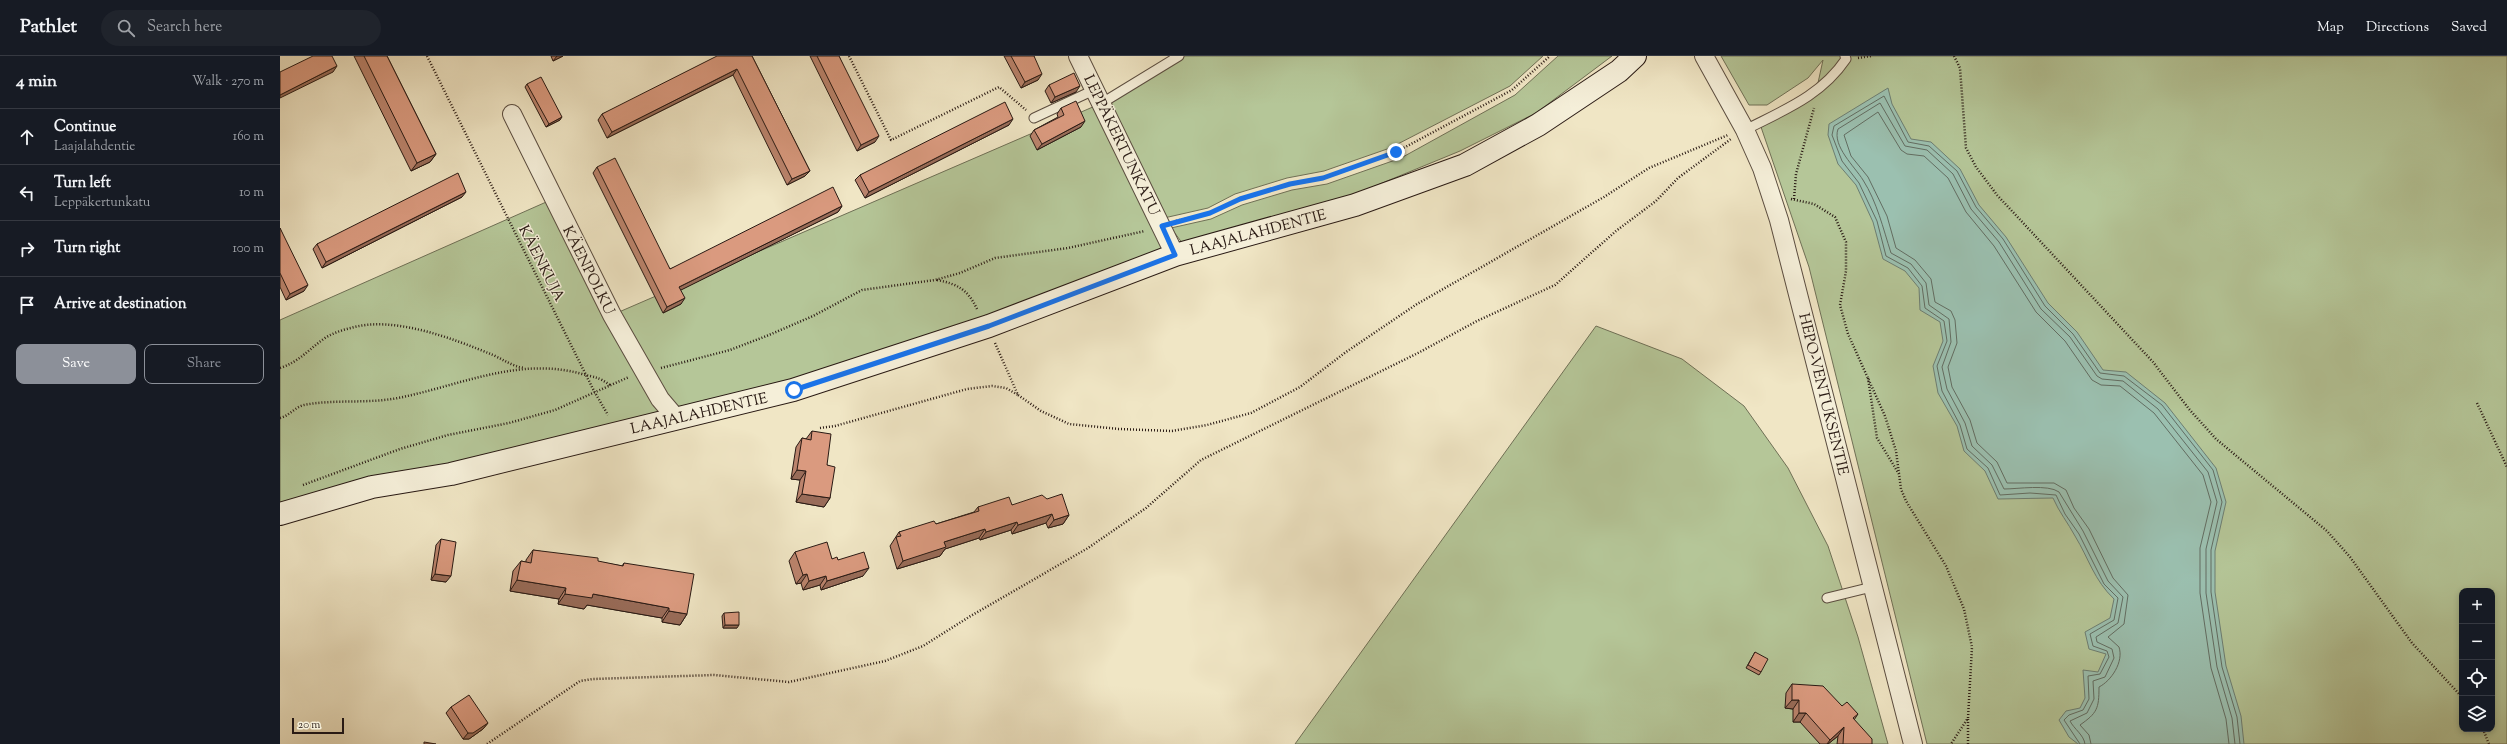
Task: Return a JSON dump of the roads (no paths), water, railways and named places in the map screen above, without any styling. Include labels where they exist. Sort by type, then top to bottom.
[{"type":"street","name":"LEPPÄKERTUNKATU","points":[[1078,56],[1175,255]]},
{"type":"street","name":"LAAJALAHDENTIE","points":[[280,514],[372,486],[452,474],[794,390],[989,326],[1175,255],[1355,205],[1465,165],[1538,125],[1619,71],[1635,56]]},
{"type":"street","name":"HEPO-VENTUKSENTIE","points":[[1704,56],[1745,130],[1762,168],[1771,195],[1811,343],[1913,744]]},
{"type":"street","name":"KÄENPOLKU","points":[[512,114],[612,315],[660,399],[677,419]]},
{"type":"lane","points":[[1034,118],[1098,97],[1179,56]]},
{"type":"lane","points":[[1745,130],[1804,101],[1834,77],[1846,59],[1845,56]]},
{"type":"lane","points":[[1827,598],[1872,587]]},
{"type":"water","points":[[1888,88],[1892,104],[1911,139],[1931,142],[1960,169],[1979,205],[2006,237],[2048,303],[2077,332],[2103,370],[2126,372],[2165,403],[2216,468],[2226,502],[2215,551],[2215,592],[2226,666],[2241,716],[2244,744],[2078,744],[2069,737],[2059,720],[2066,711],[2080,708],[2085,698],[2083,670],[2098,672],[2106,654],[2089,649],[2085,632],[2110,618],[2114,599],[2101,584],[2053,498],[1998,499],[1985,471],[1964,451],[1957,426],[1938,393],[1933,366],[1943,341],[1940,322],[1920,310],[1919,288],[1905,271],[1883,259],[1873,222],[1856,185],[1838,164],[1828,135],[1829,124]]}]
